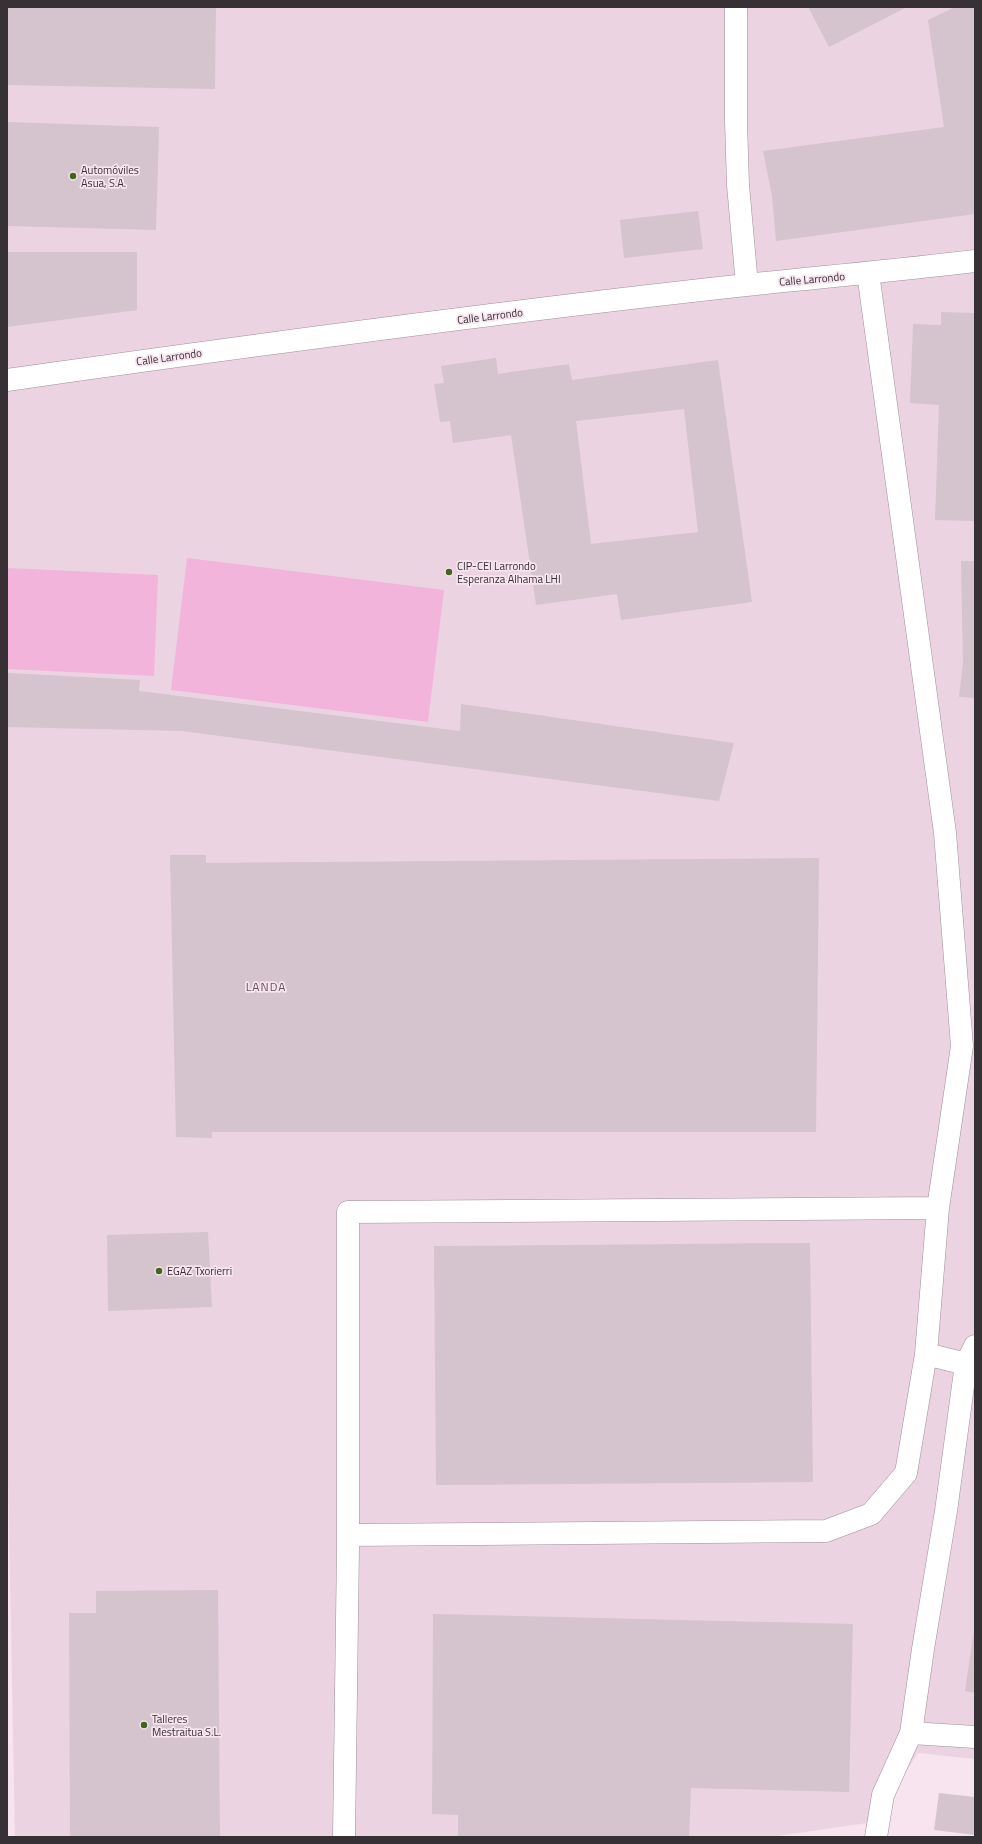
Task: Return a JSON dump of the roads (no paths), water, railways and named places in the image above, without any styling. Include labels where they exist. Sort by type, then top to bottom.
[{"type":"street","points":[[736,7],[736,115],[738,185],[747,285]]},
{"type":"street","name":"Calle Larrondo","points":[[7,380],[215,350],[747,285],[975,261]]},
{"type":"street","points":[[348,1535],[826,1531],[871,1514],[906,1473],[926,1354],[938,1208],[962,1046],[945,833],[868,273]]},
{"type":"street","points":[[344,1837],[348,1535],[348,1212],[938,1208]]},
{"type":"street","points":[[876,1837],[883,1795],[911,1733],[923,1649],[971,1355],[926,1354]]},
{"type":"street","points":[[911,1733],[975,1737]]},
{"type":"place","name":"Automóviles Asua, S.A.","points":[[73,176]]},
{"type":"place","name":"CIP-CEI Larrondo Esperanza Alhama LHI","points":[[449,572]]},
{"type":"place","name":"EGAZ Txorierri","points":[[159,1271]]},
{"type":"place","name":"Talleres Mestraitua S.L.","points":[[144,1725]]},
{"type":"district","name":"LANDA","points":[[266,986]]}]
